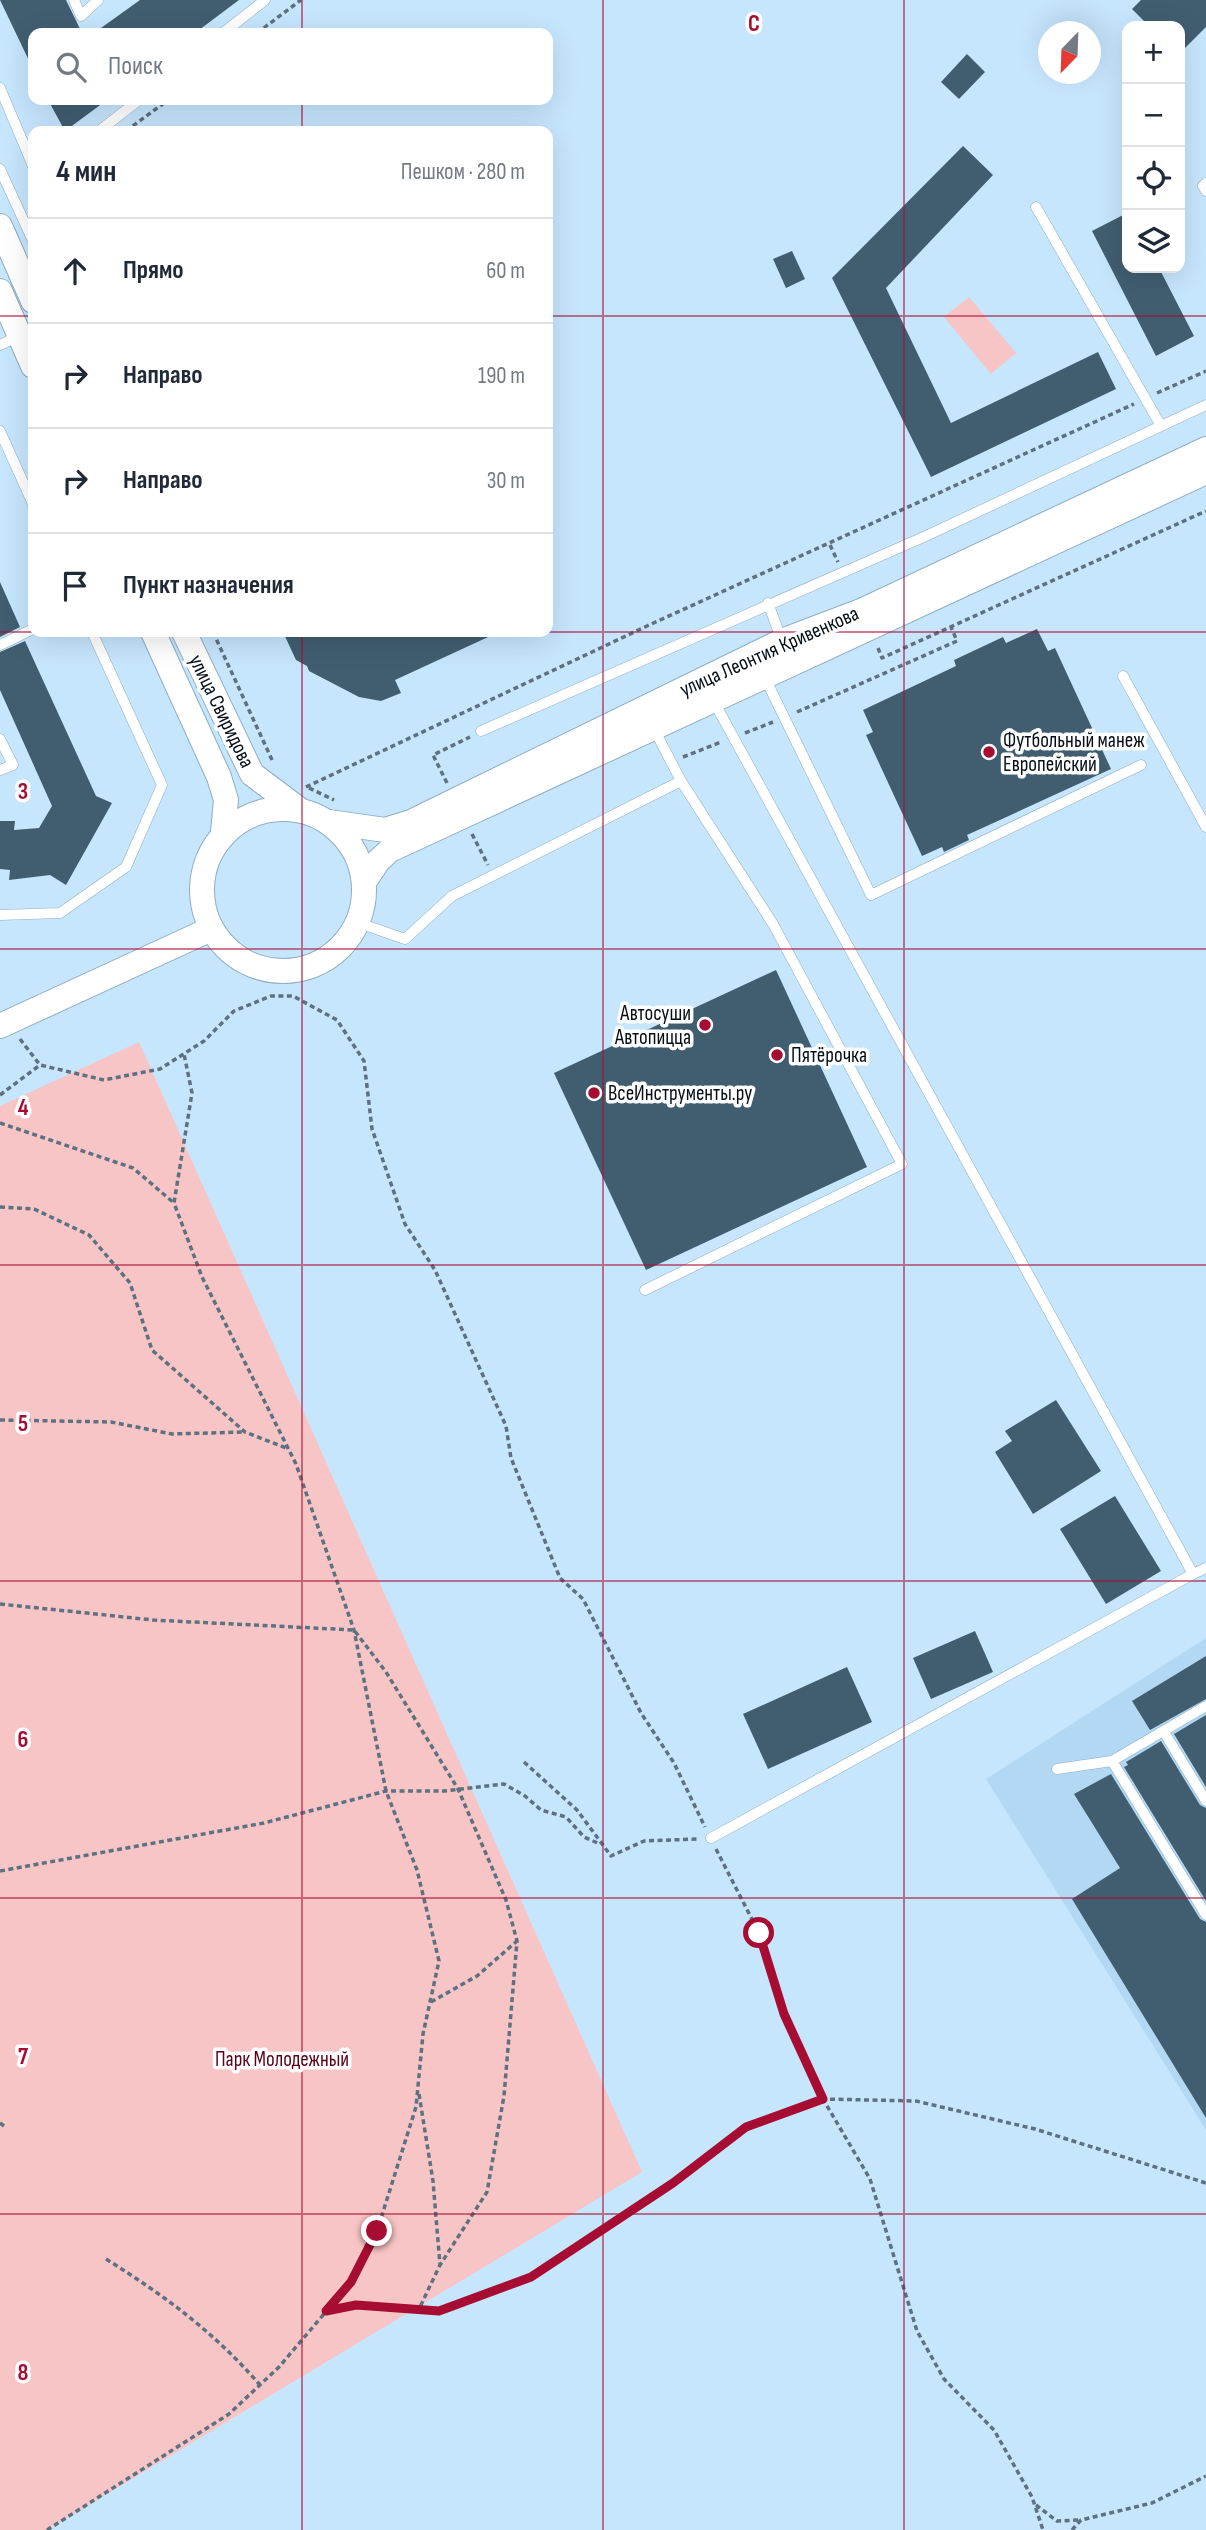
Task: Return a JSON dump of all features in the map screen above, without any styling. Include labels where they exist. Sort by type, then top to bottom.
[{"type":"street","points":[[0,226],[28,290]]},
{"type":"street","points":[[0,291],[10,340],[28,360]]},
{"type":"street","name":"улица Леонтия Кривенкова","points":[[335,813],[385,830],[411,822],[782,641],[861,611],[1206,449]]},
{"type":"street","name":"улица Леонтия Кривенкова","points":[[365,882],[378,861],[390,850],[712,698],[1206,472]]},
{"type":"street","name":"улица Свиридова","points":[[155,637],[219,777],[226,800],[223,832]]},
{"type":"street","name":"улица Свиридова","points":[[186,637],[252,774],[303,798]]},
{"type":"street","points":[[303,798],[335,813],[360,859],[365,882],[362,910],[346,941],[324,960],[293,971],[257,967],[228,950],[211,929],[203,909],[201,884],[210,852],[223,832],[303,798]]},
{"type":"street","points":[[5,1024],[211,929]]},
{"type":"lane","points":[[74,0],[81,16],[98,0]]},
{"type":"lane","points":[[229,28],[265,0]]},
{"type":"lane","points":[[0,88],[28,154]]},
{"type":"lane","points":[[105,126],[133,105]]},
{"type":"lane","points":[[0,169],[28,230]]},
{"type":"lane","points":[[1206,183],[1203,186],[1206,191]]},
{"type":"lane","points":[[1036,207],[1161,426]]},
{"type":"lane","points":[[481,731],[926,536],[1206,405]]},
{"type":"lane","points":[[0,431],[28,493]]},
{"type":"lane","points":[[768,603],[782,641]]},
{"type":"lane","points":[[0,645],[28,631]]},
{"type":"lane","points":[[0,915],[60,914],[126,867],[162,785],[94,637]]},
{"type":"lane","points":[[764,675],[871,895],[1141,765]]},
{"type":"lane","points":[[1123,676],[1206,827]]},
{"type":"lane","points":[[712,698],[1193,1574]]},
{"type":"lane","points":[[645,1290],[902,1164],[773,924],[681,781],[653,726]]},
{"type":"lane","points":[[0,739],[12,765],[0,771]]},
{"type":"lane","points":[[356,922],[405,939],[452,896],[681,781]]},
{"type":"lane","points":[[711,1838],[1206,1567]]},
{"type":"lane","points":[[1058,1769],[1112,1760],[1206,1706]]},
{"type":"lane","points":[[1164,1732],[1206,1801]]},
{"type":"lane","points":[[1112,1760],[1206,1916]]},
{"type":"path","points":[[264,28],[301,0]]},
{"type":"path","points":[[133,126],[161,105]]},
{"type":"path","points":[[303,798],[647,626],[1206,371]]},
{"type":"path","points":[[671,762],[784,717],[957,641],[951,627]]},
{"type":"path","points":[[215,637],[278,772]]},
{"type":"path","points":[[437,788],[447,783],[433,755],[481,731]]},
{"type":"path","points":[[296,782],[303,798],[335,813]]},
{"type":"path","points":[[5,1024],[40,1065],[104,1080],[160,1069],[204,1041],[234,1011],[271,996],[293,996],[337,1020],[364,1061],[372,1129],[405,1224],[435,1270],[506,1426],[510,1458],[560,1578],[583,1599],[641,1713],[674,1763],[759,1933],[784,2014],[823,2099],[870,2179],[917,2331],[944,2379],[994,2430],[1034,2504],[1044,2530]]},
{"type":"path","points":[[174,1203],[192,1093],[184,1054]]},
{"type":"path","points":[[0,1095],[40,1065]]},
{"type":"path","points":[[0,1123],[133,1168],[174,1203],[202,1277],[288,1448],[354,1630],[386,1791],[417,1870],[439,1961],[430,2002],[416,2107],[377,2231],[351,2282],[260,2385],[229,2414],[47,2530]]},
{"type":"path","points":[[0,1207],[34,1209],[89,1235],[130,1283],[152,1350],[245,1432],[288,1448]]},
{"type":"path","points":[[0,1420],[111,1422],[172,1434],[245,1432]]},
{"type":"path","points":[[0,1604],[153,1620],[354,1630],[386,1672],[458,1789],[506,1900],[517,1941],[504,2096],[487,2192],[440,2265],[419,2309]]},
{"type":"path","points":[[524,1762],[577,1810],[611,1856],[644,1841],[711,1838]]},
{"type":"path","points":[[0,1871],[264,1823],[386,1791],[458,1789],[503,1784],[525,1796],[541,1810],[566,1817],[584,1837],[600,1844]]},
{"type":"path","points":[[430,2002],[477,1976],[517,1941]]},
{"type":"path","points":[[418,2087],[433,2181],[440,2265]]},
{"type":"path","points":[[326,2311],[356,2305],[439,2311],[531,2277],[673,2183],[746,2127],[823,2099],[916,2101],[1035,2129],[1206,2183]]},
{"type":"path","points":[[106,2259],[162,2295],[228,2348],[260,2385]]},
{"type":"path","points":[[1034,2504],[1057,2521],[1081,2520],[1152,2503],[1206,2476]]},
{"type":"path","points":[[1072,2530],[1081,2520]]},
{"type":"shaded area","points":[[1206,1638],[1206,2130],[986,1779]]},
{"type":"green space","points":[[969,297],[1016,353],[991,374],[944,317]]},
{"type":"green space","name":"Парк Молодежный","points":[[139,1042],[642,2172],[47,2530],[0,2530],[0,1106]]},
{"type":"building","points":[[0,0],[66,0],[80,28],[28,28],[28,59]]},
{"type":"building","points":[[140,0],[239,0],[202,28],[101,28]]},
{"type":"building","points":[[1141,0],[1206,0],[1206,27],[1185,48],[1185,21],[1144,21],[1132,9]]},
{"type":"building","points":[[967,54],[985,72],[959,99],[941,82]]},
{"type":"building","points":[[51,105],[100,105],[72,126],[62,126]]},
{"type":"building","points":[[963,146],[993,175],[886,288],[951,423],[1098,352],[1116,389],[931,477],[832,278]]},
{"type":"building","points":[[1122,216],[1122,273],[1162,273],[1194,336],[1156,356],[1092,231]]},
{"type":"building","points":[[792,251],[805,279],[786,288],[773,259]]},
{"type":"building","points":[[0,582],[20,627],[0,637]]},
{"type":"building","name":"Футбольный манеж Европейский","points":[[1037,629],[1048,651],[1055,648],[1111,769],[967,835],[969,840],[944,852],[942,847],[922,856],[866,735],[873,732],[863,710],[956,666],[954,660],[1003,637],[1006,643]]},
{"type":"building","points":[[285,637],[488,637],[395,680],[401,693],[381,701],[359,697],[309,671],[307,666],[296,660]]},
{"type":"building","points":[[25,641],[96,796],[112,803],[66,885],[50,875],[9,880],[10,870],[0,869],[0,821],[15,821],[14,830],[39,828],[52,806],[0,690],[0,652]]},
{"type":"building","points":[[776,970],[867,1167],[646,1270],[554,1073]]},
{"type":"building","points":[[1056,1400],[1101,1471],[1033,1514],[995,1452],[1012,1441],[1005,1431]]},
{"type":"building","points":[[1115,1496],[1161,1571],[1106,1604],[1060,1529]]},
{"type":"building","points":[[975,1631],[993,1672],[931,1699],[913,1658]]},
{"type":"building","points":[[1206,1656],[1206,1699],[1150,1730],[1132,1701]]},
{"type":"building","points":[[847,1667],[872,1722],[768,1769],[743,1714]]},
{"type":"building","points":[[1206,1715],[1206,1787],[1174,1734]]},
{"type":"building","points":[[1161,1741],[1200,1805],[1206,1808],[1206,1901],[1124,1767],[1128,1765],[1126,1762]]},
{"type":"building","points":[[1111,1774],[1200,1919],[1206,1922],[1206,2118],[1072,1899],[1120,1868],[1074,1794]]},
{"type":"place","name":"Футбольный манеж Европейский","points":[[989,752]]},
{"type":"place","name":"Автосуши Автопицца","points":[[705,1025]]},
{"type":"place","name":"Пятёрочка","points":[[777,1055]]},
{"type":"place","name":"ВсеИнструменты.ру","points":[[594,1093]]},
{"type":"route","points":[[377,2231],[351,2282],[326,2311],[356,2305],[439,2311],[531,2277],[673,2183],[746,2127],[823,2099],[784,2014],[759,1933]]}]
